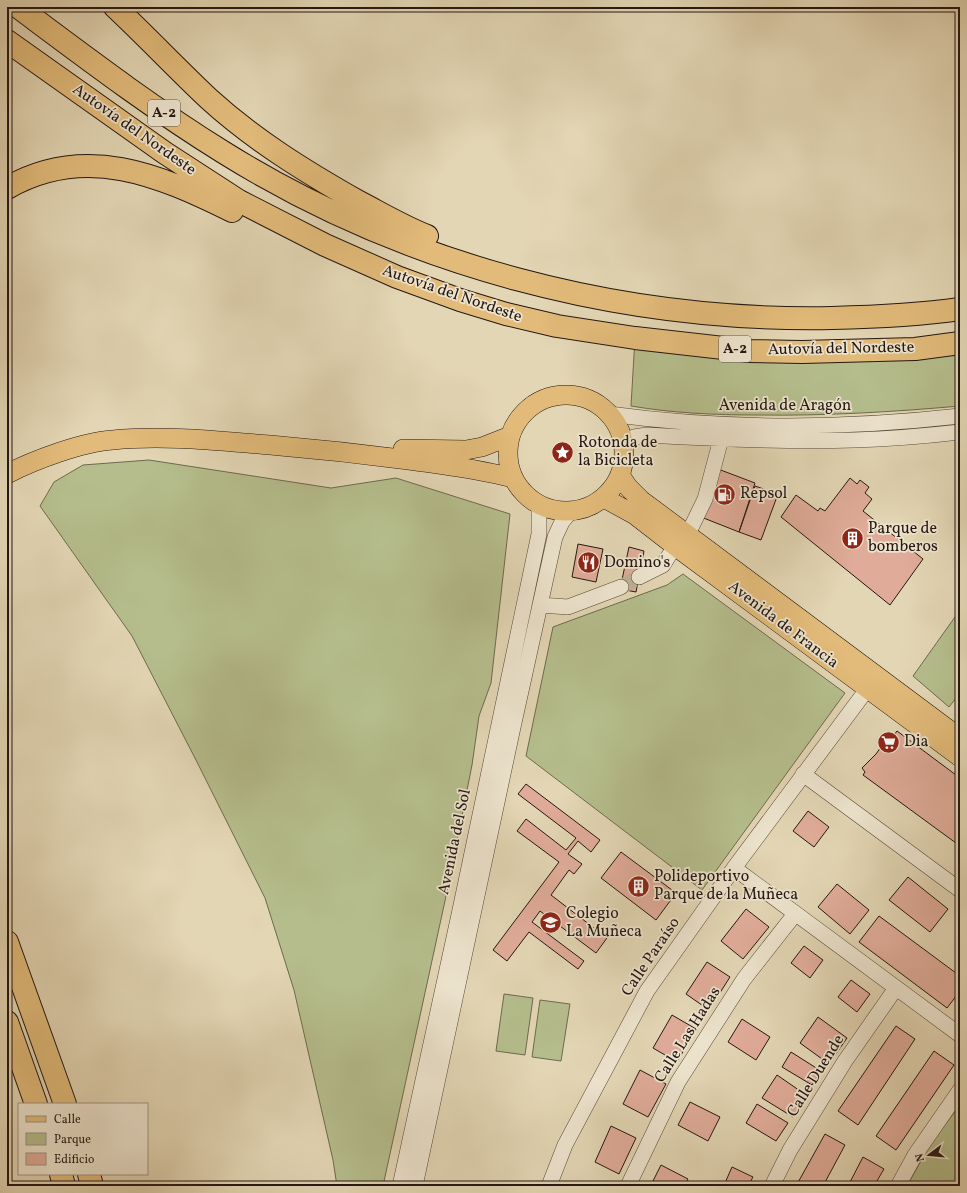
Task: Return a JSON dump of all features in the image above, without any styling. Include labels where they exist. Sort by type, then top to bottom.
[{"type":"highway","name":"Autovía del Nordeste","points":[[18,7],[134,92],[223,152],[323,207],[387,235],[452,260],[504,275],[578,293],[693,313],[803,318],[911,315],[960,309]]},
{"type":"highway","points":[[115,7],[179,71],[210,99],[254,136],[304,170],[386,216],[425,235],[503,263],[578,293]]},
{"type":"highway","name":"Autovía del Nordeste","points":[[7,41],[165,153],[209,183],[239,201],[325,245],[397,277],[460,300],[506,314],[557,326],[635,338],[750,351],[802,352],[915,348],[960,343]]},
{"type":"highway","points":[[7,188],[34,175],[57,169],[107,167],[130,171],[155,177],[187,190],[262,225],[325,245]]},
{"type":"highway","points":[[7,942],[65,1103]]},
{"type":"highway","points":[[7,1022],[36,1103]]},
{"type":"highway","points":[[61,1175],[64,1186]]},
{"type":"highway","points":[[89,1175],[92,1186]]},
{"type":"main road","points":[[574,395],[593,401],[609,414],[618,427],[624,442],[624,459],[620,475],[614,488],[594,505],[570,512],[554,510],[539,505],[528,498],[513,478],[508,455],[510,436],[520,418],[535,404],[554,396],[574,395]]},
{"type":"main road","points":[[324,449],[466,450],[482,448],[510,436]]},
{"type":"main road","points":[[7,474],[81,446],[112,440],[155,438],[324,449],[465,468],[513,478]]},
{"type":"main road","name":"Avenida de Francia","points":[[620,475],[628,487],[681,540],[868,688],[960,756]]},
{"type":"main road","name":"Avenida de Francia","points":[[604,498],[681,540],[960,738]]},
{"type":"street","name":"Avenida de Aragón","points":[[609,414],[710,423],[790,426],[853,425],[960,416]]},
{"type":"street","name":"Avenida de Aragón","points":[[624,442],[634,437],[647,435],[789,441],[855,440],[960,432]]},
{"type":"street","points":[[639,577],[663,565],[681,540],[705,499],[721,439]]},
{"type":"street","name":"Avenida del Sol","points":[[400,1186],[539,534],[539,505]]},
{"type":"street","name":"Avenida del Sol","points":[[415,1186],[555,537],[562,522],[570,512]]},
{"type":"street","points":[[540,605],[568,607],[621,587]]},
{"type":"street","name":"Calle Paraíso","points":[[549,1186],[565,1145],[646,992],[734,868],[868,688]]},
{"type":"street","points":[[803,774],[960,890]]},
{"type":"street","points":[[734,868],[960,1036]]},
{"type":"street","name":"Calle Las Hadas","points":[[628,1186],[678,1082],[744,980],[795,914]]},
{"type":"street","name":"Calle Duende","points":[[772,1186],[790,1150],[845,1061],[896,988]]},
{"type":"street","points":[[898,1186],[915,1155],[960,1090]]},
{"type":"green space","points":[[635,338],[750,351],[960,343],[960,406],[808,415],[725,415],[631,406]]},
{"type":"green space","points":[[149,460],[331,488],[396,478],[510,514],[491,683],[479,716],[472,765],[448,887],[383,1186],[337,1186],[333,1160],[294,990],[265,898],[132,636],[40,506],[54,482],[83,465]]},
{"type":"green space","points":[[683,574],[845,693],[702,890],[526,756],[553,627],[667,585]]},
{"type":"green space","points":[[960,610],[960,693],[949,707],[913,676]]},
{"type":"green space","points":[[504,994],[533,998],[525,1055],[496,1051]]},
{"type":"green space","points":[[540,1000],[570,1004],[561,1061],[532,1057]]},
{"type":"green space","points":[[960,1105],[960,1186],[907,1186],[931,1143]]},
{"type":"building","points":[[718,469],[755,483],[739,532],[701,517]]},
{"type":"building","name":"Parque de bomberos","points":[[850,478],[857,484],[860,480],[869,487],[865,493],[872,499],[863,511],[923,559],[890,605],[781,517],[796,495],[818,511],[820,508],[825,511]]},
{"type":"building","points":[[755,486],[778,494],[761,540],[739,532]]},
{"type":"building","points":[[578,544],[603,549],[596,582],[572,577]]},
{"type":"building","points":[[629,547],[644,551],[636,592],[620,589]]},
{"type":"building","points":[[897,731],[960,778],[960,846],[863,775],[865,772],[862,768],[876,754],[888,737],[891,739]]},
{"type":"building","points":[[526,784],[600,840],[591,852],[578,841],[568,854],[582,864],[574,874],[569,870],[551,895],[607,938],[596,953],[540,911],[532,922],[584,961],[578,969],[529,932],[507,961],[493,950],[559,862],[517,831],[526,819],[566,850],[576,838],[518,794]]},
{"type":"building","points":[[808,811],[829,827],[814,847],[793,831]]},
{"type":"building","name":"Polideportivo Parque de la Muñeca","points":[[621,852],[676,893],[656,920],[601,878]]},
{"type":"building","points":[[908,877],[948,909],[930,932],[889,900]]},
{"type":"building","points":[[837,884],[869,910],[850,934],[818,907]]},
{"type":"building","points":[[746,909],[769,927],[743,959],[721,941]]},
{"type":"building","points":[[879,916],[960,976],[960,991],[947,1008],[859,942]]},
{"type":"building","points":[[804,946],[823,960],[810,978],[791,963]]},
{"type":"building","points":[[707,962],[730,977],[709,1010],[686,994]]},
{"type":"building","points":[[851,980],[870,994],[857,1012],[838,997]]},
{"type":"building","points":[[672,1015],[696,1029],[677,1062],[653,1048]]},
{"type":"building","points":[[818,1017],[847,1038],[829,1064],[800,1043]]},
{"type":"building","points":[[742,1019],[770,1037],[756,1060],[728,1042]]},
{"type":"building","points":[[896,1026],[915,1039],[858,1125],[838,1111]]},
{"type":"building","points":[[934,1051],[954,1065],[896,1150],[876,1136]]},
{"type":"building","points":[[791,1052],[821,1071],[812,1085],[782,1067]]},
{"type":"building","points":[[640,1070],[666,1084],[648,1117],[623,1104]]},
{"type":"building","points":[[777,1075],[806,1095],[793,1117],[762,1098]]},
{"type":"building","points":[[690,1102],[720,1117],[708,1141],[678,1125]]},
{"type":"building","points":[[757,1104],[788,1123],[776,1141],[746,1123]]},
{"type":"building","points":[[611,1126],[636,1138],[619,1174],[595,1162]]},
{"type":"building","points":[[825,1134],[845,1145],[823,1186],[796,1186]]},
{"type":"building","points":[[863,1157],[884,1169],[874,1186],[848,1186]]},
{"type":"building","points":[[661,1165],[688,1179],[684,1186],[659,1186],[652,1183]]},
{"type":"building","points":[[732,1167],[753,1177],[748,1186],[730,1186],[725,1183]]},
{"type":"tunnel","points":[[621,587],[639,577]]},
{"type":"place","name":"Rotonda de la Bicicleta","points":[[562,452]]},
{"type":"place","name":"Repsol","points":[[725,494]]},
{"type":"place","name":"Parque de bomberos","points":[[852,538]]},
{"type":"place","name":"Domino's","points":[[588,563]]},
{"type":"place","name":"Dia","points":[[888,742]]},
{"type":"place","name":"Polideportivo Parque de la Muñeca","points":[[638,886]]},
{"type":"place","name":"Colegio La Muñeca","points":[[550,923]]}]
